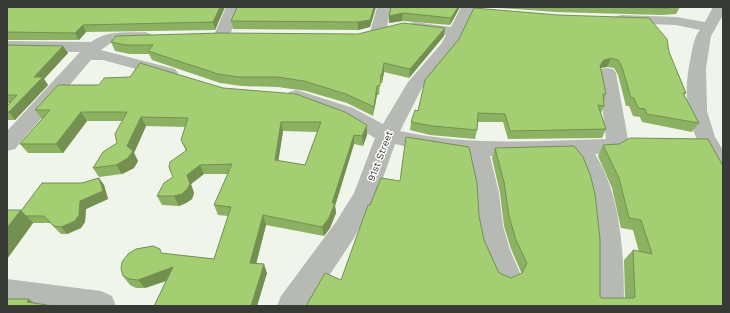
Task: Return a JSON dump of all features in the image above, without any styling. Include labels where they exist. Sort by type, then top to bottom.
[{"type":"street","points":[[222,36],[233,7]]},
{"type":"street","points":[[378,32],[384,7]]},
{"type":"street","points":[[617,7],[627,20]]},
{"type":"street","points":[[720,7],[710,28],[703,36],[697,68],[697,111],[705,137],[723,170]]},
{"type":"street","name":"91st Street","points":[[292,306],[345,230],[364,195],[387,135],[414,86],[448,46],[472,9]]},
{"type":"street","points":[[606,19],[676,21],[710,28]]},
{"type":"street","points":[[362,36],[395,27],[415,27],[456,32]]},
{"type":"street","points":[[7,144],[90,51],[109,38],[162,37]]},
{"type":"street","points":[[7,46],[90,51],[183,77]]},
{"type":"street","points":[[281,95],[294,96],[326,105],[363,120],[387,135],[437,146],[478,150],[536,150],[609,146],[614,144],[617,138],[607,73]]},
{"type":"street","points":[[575,147],[585,156],[600,193],[610,285],[609,306]]},
{"type":"street","points":[[478,150],[487,193],[490,226],[496,250],[506,273]]},
{"type":"street","points":[[7,293],[101,306]]},
{"type":"building","points":[[7,7],[220,7],[213,22],[83,25],[75,33],[7,32]]},
{"type":"building","points":[[237,7],[374,7],[370,20],[358,22],[231,21]]},
{"type":"building","points":[[391,7],[458,7],[451,18],[403,13],[389,16]]},
{"type":"building","points":[[632,7],[679,7],[665,8]]},
{"type":"building","points":[[474,8],[558,15],[649,18],[667,39],[669,52],[686,93],[683,93],[699,123],[647,114],[645,109],[638,108],[634,98],[631,98],[622,67],[618,60],[611,58],[604,60],[600,65],[606,94],[603,94],[604,106],[598,105],[606,129],[510,131],[505,114],[478,113],[477,130],[432,126],[411,122],[415,110],[418,111],[425,80],[459,39]]},
{"type":"building","points":[[403,23],[445,28],[410,69],[384,63],[380,86],[377,86],[374,107],[346,94],[304,81],[277,77],[239,77],[218,74],[148,51],[153,45],[126,45],[111,42],[116,36],[220,33],[358,34]]},
{"type":"building","points":[[7,45],[63,46],[34,77],[43,77],[9,112],[7,112],[7,106],[17,95],[7,95]]},
{"type":"building","points":[[140,63],[223,88],[296,94],[345,112],[367,125],[362,136],[354,135],[332,203],[335,203],[329,218],[322,227],[263,215],[250,263],[264,264],[251,306],[154,306],[173,267],[138,280],[129,279],[123,276],[121,269],[122,262],[128,254],[136,249],[153,246],[160,249],[161,253],[214,259],[231,207],[214,205],[232,164],[200,165],[187,175],[190,184],[182,194],[174,196],[157,196],[164,183],[173,177],[169,167],[170,162],[187,150],[181,140],[188,118],[141,117],[127,146],[133,151],[128,158],[116,165],[93,168],[103,152],[117,143],[115,134],[127,112],[81,112],[56,144],[20,144],[50,110],[35,110],[58,85],[99,85],[104,78],[130,77]],"holes":[[[281,122],[321,122],[305,165],[275,160]]]},
{"type":"building","points":[[406,137],[469,147],[477,183],[479,216],[484,240],[499,273],[511,278],[522,273],[527,263],[516,240],[509,216],[504,182],[495,148],[574,146],[583,157],[590,174],[595,194],[600,239],[600,297],[602,298],[635,297],[633,250],[652,254],[641,220],[629,218],[619,178],[603,145],[619,144],[630,138],[708,139],[723,166],[723,306],[306,306],[325,273],[341,280],[368,205],[370,205],[381,178],[400,181]]},
{"type":"building","points":[[99,178],[103,191],[80,201],[79,215],[75,221],[61,227],[54,226],[44,216],[26,216],[21,211],[42,183],[82,183]]},
{"type":"building","points":[[7,210],[21,210],[7,228]]},
{"type":"building","points":[[7,299],[29,299],[27,302],[53,306],[7,306]]}]
